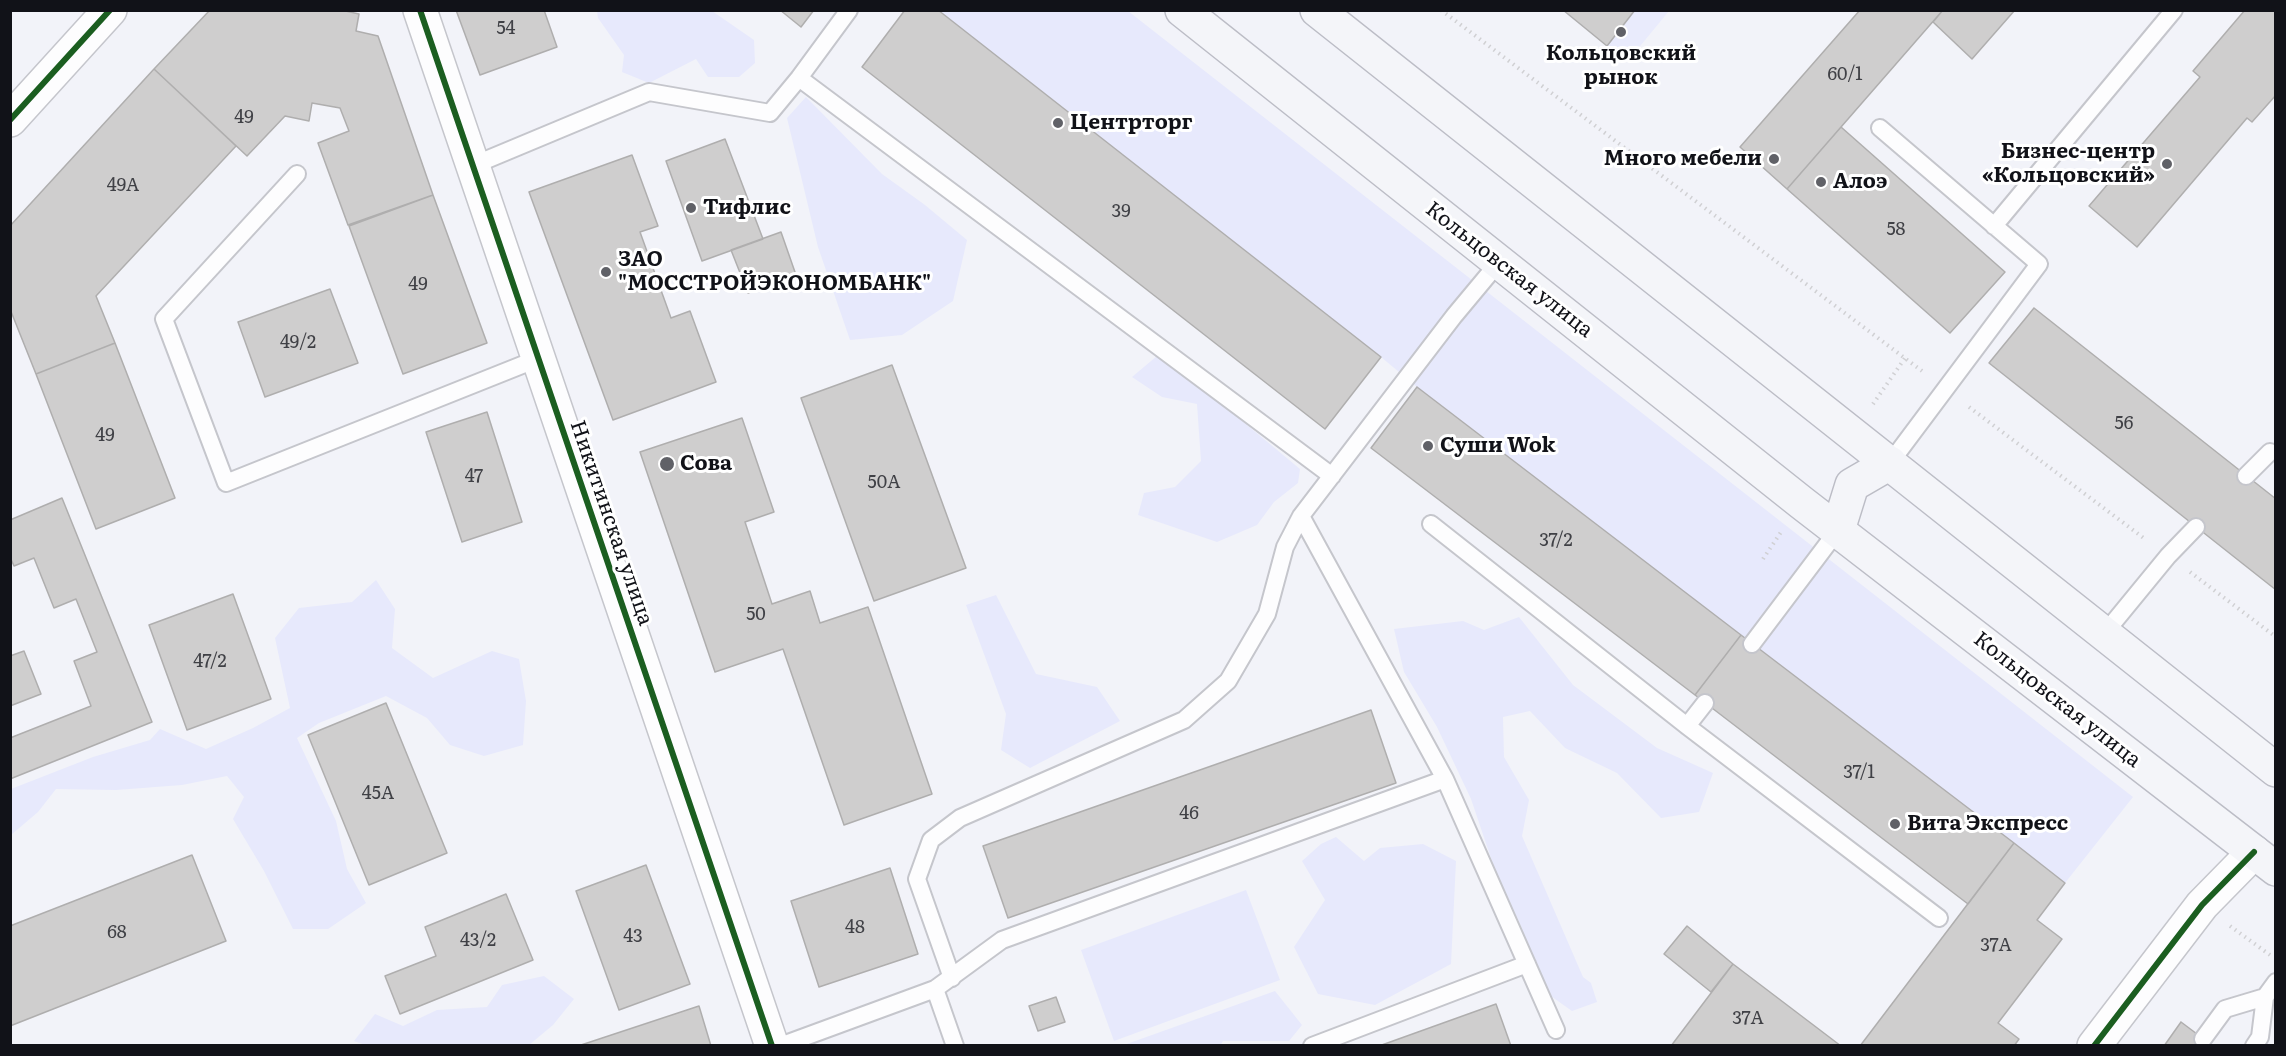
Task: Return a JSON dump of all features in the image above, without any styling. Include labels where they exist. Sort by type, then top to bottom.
[{"type":"main road","name":"Кольцовская улица","points":[[1182,10],[1838,530],[2265,861]]},
{"type":"main road","points":[[1317,10],[2276,770]]},
{"type":"main road","points":[[1838,530],[1852,485],[1890,463]]},
{"type":"street","points":[[10,120],[110,10]]},
{"type":"street","name":"Никитинская улица","points":[[420,10],[772,1046]]},
{"type":"street","points":[[2094,1046],[2202,905],[2265,861]]},
{"type":"lane","points":[[474,165],[649,92],[770,113],[849,10]]},
{"type":"lane","points":[[1994,226],[2174,10]]},
{"type":"lane","points":[[799,78],[1332,476]]},
{"type":"lane","points":[[1880,128],[2039,264],[1890,463]]},
{"type":"lane","points":[[297,174],[165,319],[226,483],[537,359]]},
{"type":"lane","points":[[952,978],[917,879],[931,840],[960,818],[1184,720],[1228,681],[1267,614],[1285,547],[1302,516],[1454,316],[1499,262]]},
{"type":"lane","points":[[2246,476],[2270,452]]},
{"type":"lane","points":[[1302,516],[1445,779],[1556,1030]]},
{"type":"lane","points":[[1431,524],[1687,726],[1939,918]]},
{"type":"lane","points":[[2104,634],[2168,556],[2196,527]]},
{"type":"lane","points":[[1752,644],[1838,530]]},
{"type":"lane","points":[[1687,726],[1705,703]]},
{"type":"lane","points":[[780,1046],[935,989],[1002,940],[1445,779]]},
{"type":"lane","points":[[1312,1046],[1527,964]]},
{"type":"lane","points":[[2254,1046],[2259,1037],[2265,997],[2276,982]]},
{"type":"lane","points":[[935,989],[955,1046]]},
{"type":"lane","points":[[2203,1038],[2224,1009],[2265,997]]},
{"type":"path","points":[[1441,10],[2276,637]]},
{"type":"path","points":[[2202,905],[2276,960]]},
{"type":"shaded area","points":[[597,11],[712,11],[754,40],[755,63],[739,77],[708,77],[696,59],[649,83],[622,72],[624,55],[598,18]]},
{"type":"shaded area","points":[[938,11],[1128,11],[2133,797],[2065,883],[1417,387]]},
{"type":"shaded area","name":"Кольцовский рынок","points":[[1563,11],[1669,11],[1627,62]]},
{"type":"shaded area","points":[[806,97],[882,174],[925,205],[967,240],[953,301],[902,335],[850,340],[818,247],[787,118]]},
{"type":"shaded area","points":[[1157,356],[1212,396],[1300,469],[1298,483],[1274,502],[1257,525],[1217,542],[1138,515],[1144,493],[1175,487],[1201,461],[1197,404],[1162,397],[1132,377]]},
{"type":"shaded area","points":[[376,580],[395,609],[392,648],[433,678],[492,651],[519,659],[526,701],[523,745],[484,756],[450,745],[427,718],[386,696],[319,723],[297,738],[336,821],[347,869],[366,903],[328,929],[293,929],[264,871],[233,819],[244,797],[227,776],[182,785],[116,790],[56,789],[38,812],[11,835],[11,789],[93,757],[150,740],[160,729],[206,749],[290,708],[275,638],[299,608],[352,602]]},
{"type":"shaded area","points":[[996,595],[1036,674],[1097,687],[1120,721],[1030,768],[1001,750],[1006,714],[966,605]]},
{"type":"shaded area","points":[[1519,617],[1573,685],[1657,748],[1713,773],[1699,812],[1661,818],[1617,773],[1565,748],[1530,711],[1503,717],[1504,757],[1529,800],[1522,836],[1583,977],[1591,983],[1597,1002],[1572,1011],[1548,994],[1494,867],[1471,799],[1437,727],[1404,672],[1394,629],[1463,621],[1484,630]]},
{"type":"shaded area","points":[[1336,837],[1364,861],[1380,848],[1423,844],[1456,861],[1451,964],[1375,1005],[1318,994],[1294,947],[1325,900],[1302,861],[1321,844]]},
{"type":"shaded area","points":[[1246,890],[1280,980],[1114,1041],[1081,950]]},
{"type":"shaded area","points":[[544,976],[574,999],[553,1025],[529,1045],[368,1046],[354,1041],[375,1014],[403,1026],[437,1010],[487,1007],[502,985]]},
{"type":"shaded area","points":[[1275,991],[1302,1025],[1289,1041],[1223,1041],[1220,1046],[1124,1045]]},
{"type":"building","points":[[210,10],[341,10],[359,14],[356,31],[378,36],[433,195],[348,225],[318,143],[349,131],[340,108],[312,103],[309,121],[285,116],[247,156],[154,69]]},
{"type":"building","points":[[456,10],[544,10],[557,47],[480,75]]},
{"type":"building","points":[[780,10],[814,10],[801,27]]},
{"type":"building","points":[[905,10],[938,10],[1381,357],[1325,429],[862,67]]},
{"type":"building","points":[[1563,10],[1635,10],[1607,46]]},
{"type":"building","points":[[1860,10],[1943,10],[1787,189],[1740,147]]},
{"type":"building","points":[[1943,10],[2015,10],[1972,59],[1933,22]]},
{"type":"building","name":"Бизнес-центр «Кольцовский»","points":[[2245,10],[2276,10],[2276,95],[2252,122],[2247,118],[2137,247],[2089,206],[2200,77],[2193,71]]},
{"type":"building","points":[[154,69],[236,146],[96,296],[115,343],[36,374],[10,309],[10,226]]},
{"type":"building","points":[[1841,127],[2005,272],[1950,333],[1787,189]]},
{"type":"building","points":[[725,139],[763,239],[702,261],[666,161]]},
{"type":"building","name":"ЗАО \"МОССТРОЙЭКОНОМБАНК\"","points":[[632,155],[658,226],[640,232],[671,318],[690,311],[716,382],[613,420],[529,192]]},
{"type":"building","points":[[433,195],[487,343],[403,374],[349,226]]},
{"type":"building","points":[[781,232],[796,275],[748,293],[731,250]]},
{"type":"building","points":[[330,289],[358,363],[265,397],[238,322]]},
{"type":"building","points":[[2034,308],[2276,499],[2276,590],[1989,363]]},
{"type":"building","points":[[115,343],[175,498],[96,529],[36,374]]},
{"type":"building","points":[[892,365],[966,568],[874,601],[801,398]]},
{"type":"building","points":[[1417,387],[1741,635],[1695,695],[1371,448]]},
{"type":"building","points":[[487,412],[522,522],[462,542],[426,432]]},
{"type":"building","points":[[742,418],[774,512],[745,522],[772,604],[810,591],[820,623],[868,607],[932,794],[844,825],[783,649],[715,672],[640,452]]},
{"type":"building","points":[[62,498],[152,722],[10,779],[10,738],[91,706],[74,661],[97,652],[76,599],[54,608],[34,558],[14,566],[10,557],[10,520]]},
{"type":"building","points":[[233,594],[271,699],[187,730],[149,625]]},
{"type":"building","points":[[1741,635],[2014,843],[1968,904],[1695,695]]},
{"type":"building","points":[[24,651],[41,694],[10,706],[10,656]]},
{"type":"building","points":[[386,703],[447,853],[369,885],[308,735]]},
{"type":"building","points":[[1371,710],[1396,783],[1008,918],[983,846]]},
{"type":"building","points":[[2014,843],[2065,883],[2037,920],[2062,939],[1998,1023],[2019,1039],[2014,1046],[1860,1046]]},
{"type":"building","points":[[192,855],[226,941],[10,1026],[10,926]]},
{"type":"building","points":[[646,865],[690,984],[619,1010],[576,891]]},
{"type":"building","points":[[890,868],[918,954],[819,987],[791,901]]},
{"type":"building","points":[[506,894],[533,960],[400,1014],[385,976],[436,956],[425,927]]},
{"type":"building","points":[[1687,926],[1733,964],[1711,992],[1664,954]]},
{"type":"building","points":[[1733,964],[1841,1046],[1671,1046]]},
{"type":"building","points":[[1056,997],[1065,1022],[1038,1031],[1029,1006]]},
{"type":"building","points":[[1496,1004],[1511,1046],[1379,1046]]},
{"type":"building","points":[[699,1006],[711,1046],[578,1046]]},
{"type":"building","points":[[2181,1022],[2213,1046],[2164,1046]]},
{"type":"cycle path","points":[[10,120],[110,10]]},
{"type":"cycle path","points":[[420,10],[772,1046]]},
{"type":"cycle path","points":[[2094,1046],[2202,905],[2254,852]]},
{"type":"place","name":"Кольцовский рынок","points":[[1621,32]]},
{"type":"place","name":"Центрторг","points":[[1058,123]]},
{"type":"place","name":"Много мебели","points":[[1774,159]]},
{"type":"place","name":"Бизнес-центр «Кольцовский»","points":[[2167,164]]},
{"type":"place","name":"Алоэ","points":[[1821,182]]},
{"type":"place","name":"Тифлис","points":[[691,208]]},
{"type":"place","name":"ЗАО \"МОССТРОЙЭКОНОМБАНК\"","points":[[606,272]]},
{"type":"place","name":"Суши Wok","points":[[1428,446]]},
{"type":"place","name":"Сова","points":[[667,464]]},
{"type":"place","name":"Вита Экспресс","points":[[1895,824]]}]
